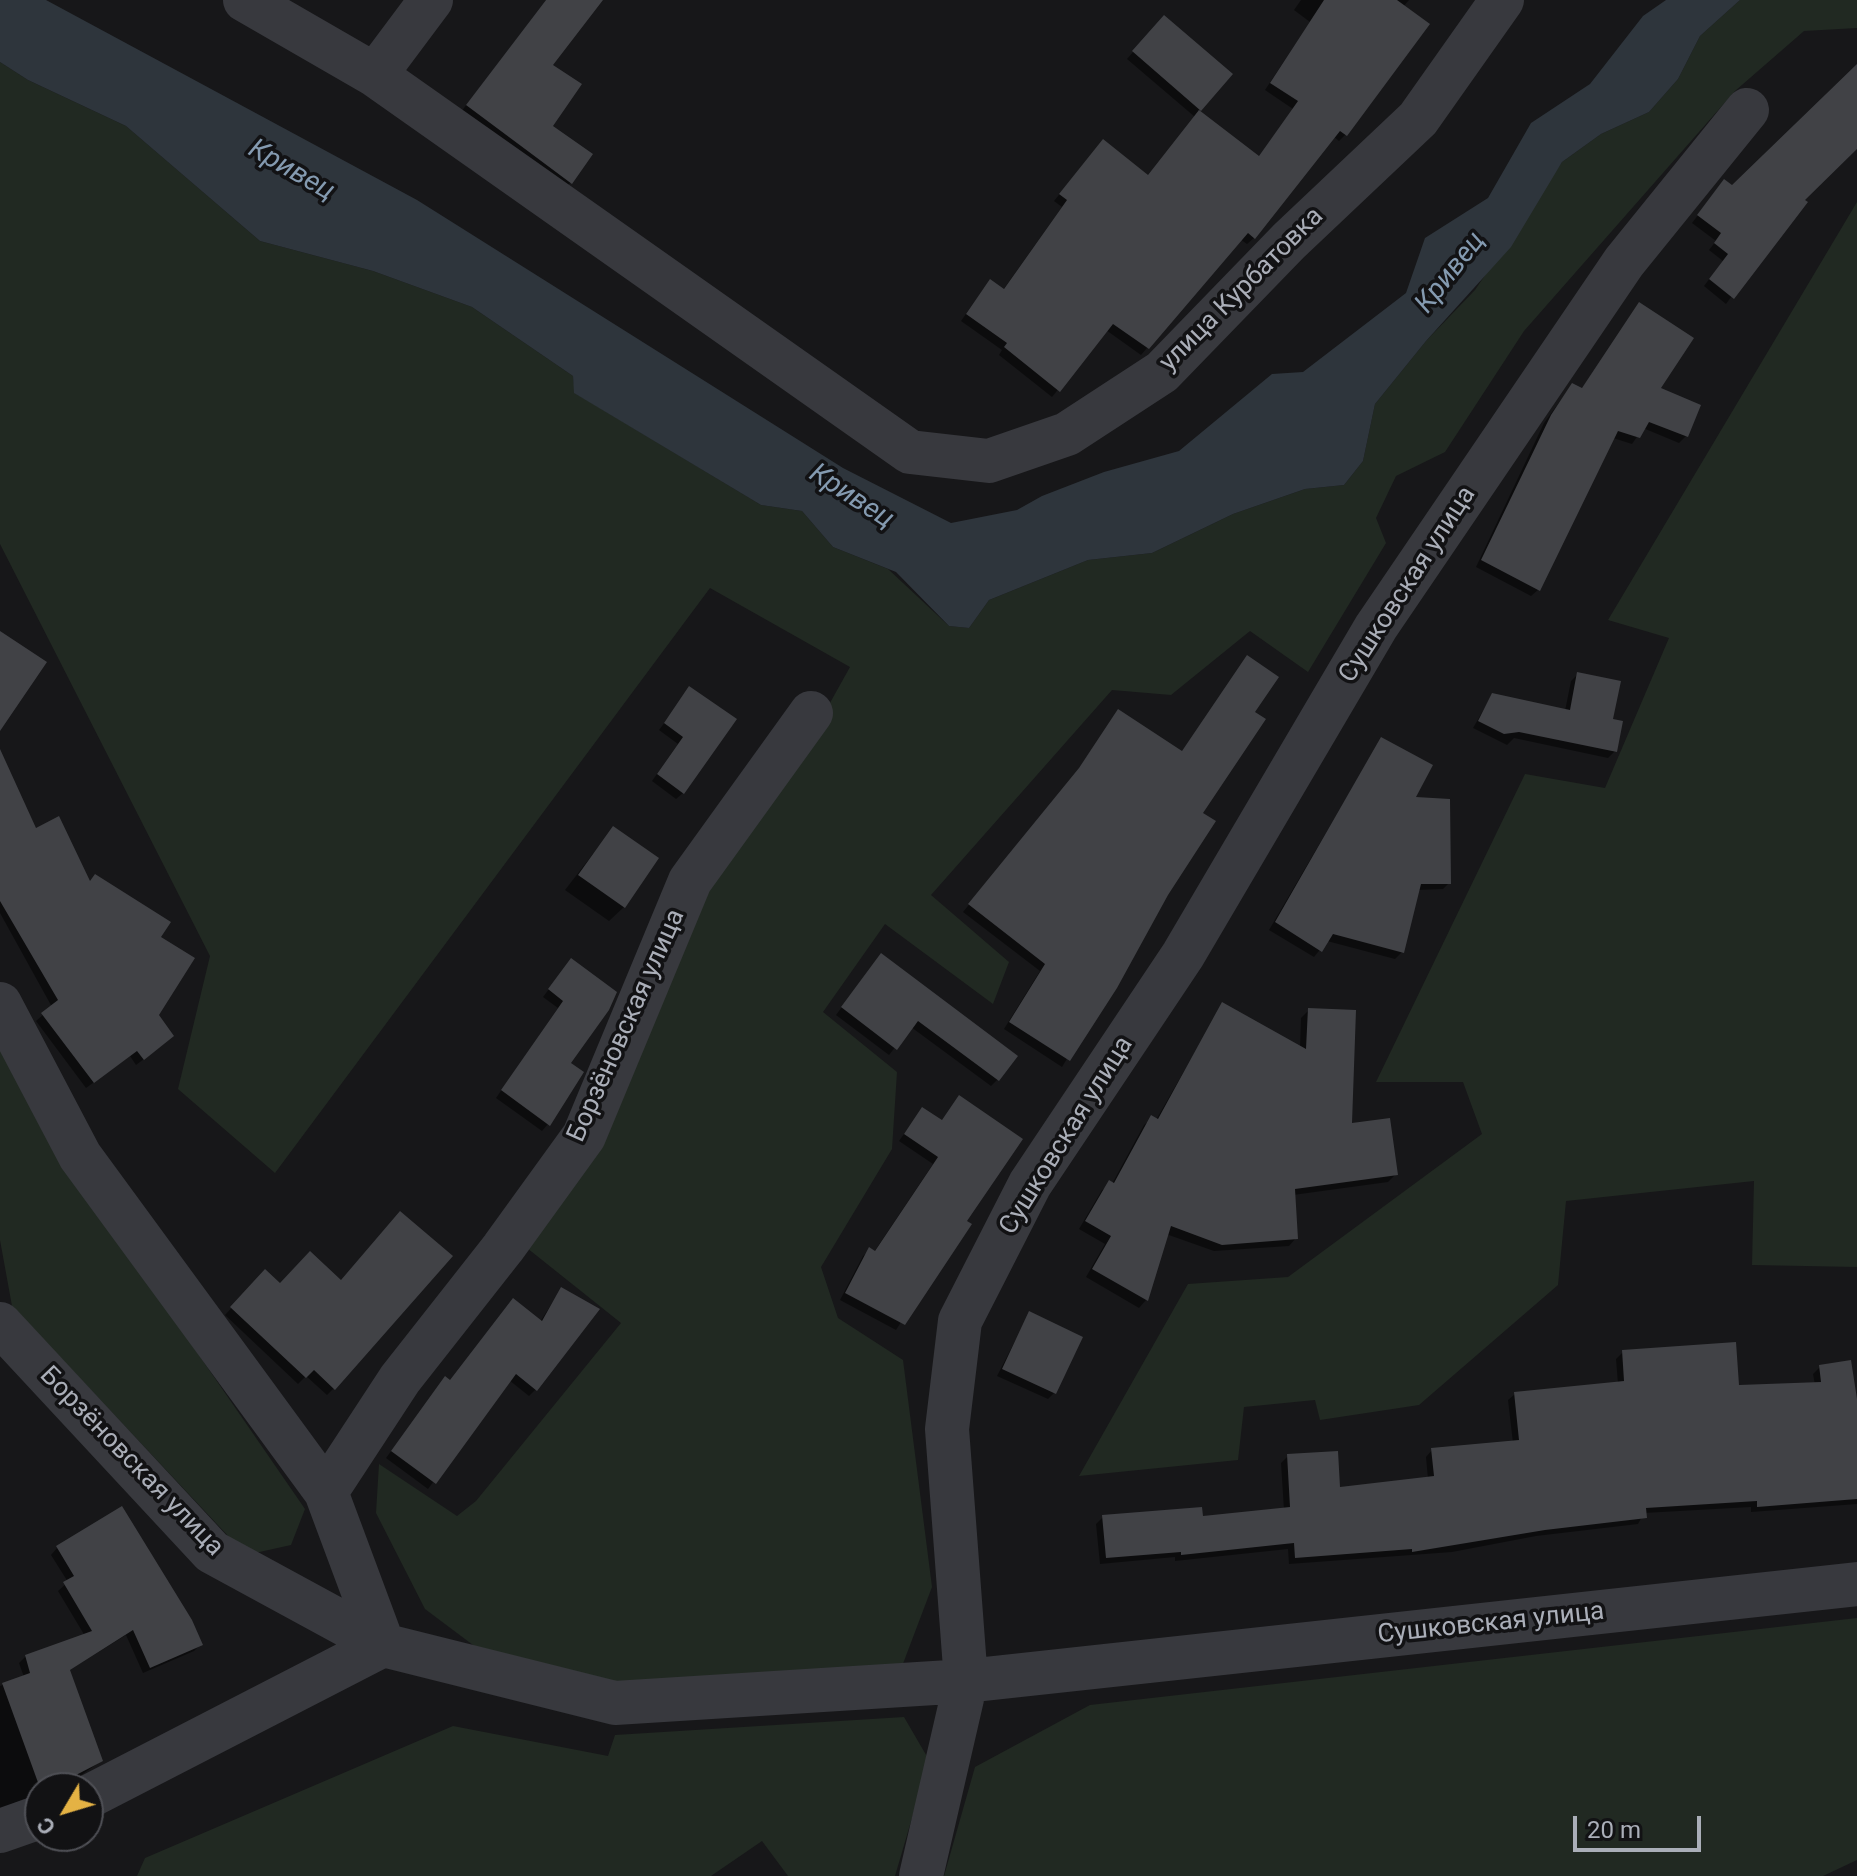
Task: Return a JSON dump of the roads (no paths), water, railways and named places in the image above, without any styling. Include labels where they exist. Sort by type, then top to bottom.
[{"type":"street","points":[[245,0],[375,75],[431,0]]},
{"type":"street","name":"улица Курбатовка","points":[[375,75],[910,452],[989,461],[1067,434],[1162,372],[1289,241],[1418,119],[1502,0]]},
{"type":"street","name":"Сушковская улица","points":[[1747,110],[1624,262],[1376,627],[1183,955],[1030,1184],[960,1321],[947,1429],[966,1681],[1857,1584]]},
{"type":"street","name":"Борзёновская улица","points":[[326,1492],[400,1379],[503,1248],[584,1136],[690,881],[811,713]]},
{"type":"street","points":[[0,1004],[80,1156],[326,1492],[383,1645],[104,1789]]},
{"type":"street","name":"Борзёновская улица","points":[[0,1324],[212,1552],[383,1645],[615,1703],[966,1681]]},
{"type":"street","points":[[921,1876],[966,1681]]},
{"type":"street","points":[[0,1831],[24,1823]]},
{"type":"water","name":"Кривец","points":[[0,0],[46,0],[417,200],[843,468],[951,523],[1017,510],[1042,496],[1104,472],[1179,451],[1272,374],[1303,372],[1406,293],[1425,238],[1488,198],[1531,123],[1590,84],[1643,16],[1666,0],[1740,0],[1700,36],[1678,79],[1649,112],[1601,134],[1562,162],[1511,247],[1426,341],[1375,404],[1363,461],[1344,485],[1305,489],[1233,514],[1152,553],[1088,560],[989,600],[969,628],[949,626],[896,572],[833,547],[802,511],[761,505],[574,393],[573,376],[472,307],[373,271],[260,241],[126,126],[28,80],[0,62]]}]
